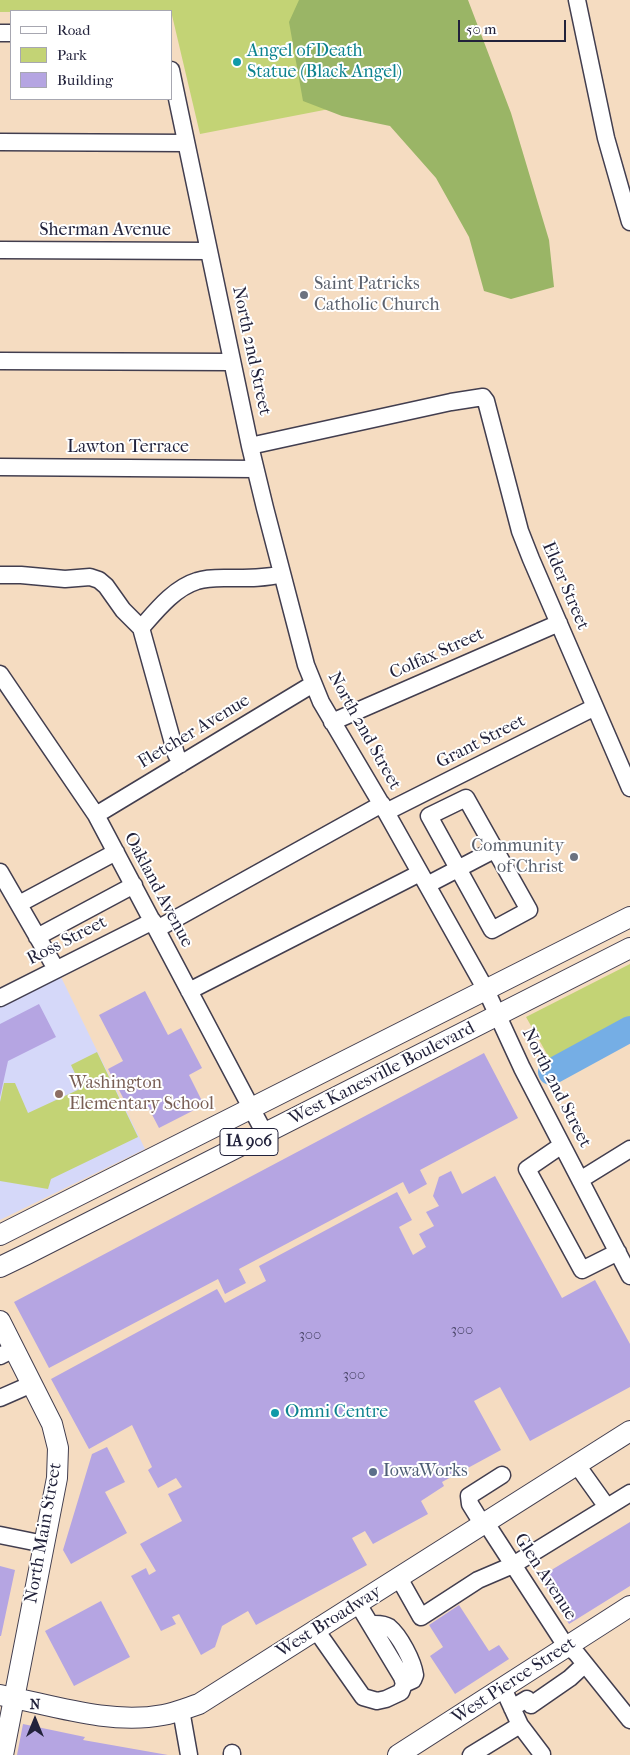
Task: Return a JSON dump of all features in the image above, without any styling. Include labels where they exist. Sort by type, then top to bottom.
[{"type":"main road","name":"West Kanesville Boulevard","points":[[0,1236],[630,918]]},
{"type":"main road","name":"West Kanesville Boulevard","points":[[0,1267],[630,948]]},
{"type":"main road","name":"North Main Street","points":[[0,1321],[7,1352],[32,1384],[52,1424],[58,1448],[56,1486],[24,1637],[7,1696],[3,1755]]},
{"type":"main road","name":"West Broadway","points":[[7,1696],[90,1714],[117,1717],[158,1716],[199,1704],[630,1431]]},
{"type":"main road","name":"West Pierce Street","points":[[398,1755],[630,1606]]},
{"type":"main road","points":[[0,1716],[7,1696]]},
{"type":"street","points":[[577,0],[606,138],[630,222]]},
{"type":"street","name":"North 2nd Street","points":[[172,75],[255,469],[306,665],[313,684],[332,722],[384,808],[486,990],[522,1068],[630,1276]]},
{"type":"street","points":[[0,142],[186,143]]},
{"type":"street","name":"Sherman Avenue","points":[[0,250],[209,251]]},
{"type":"street","points":[[0,361],[232,362]]},
{"type":"street","name":"Elder Street","points":[[250,446],[484,397],[520,531],[630,788]]},
{"type":"street","name":"Lawton Terrace","points":[[0,467],[255,469]]},
{"type":"street","points":[[142,628],[184,586],[196,581],[206,578],[268,577],[282,574]]},
{"type":"street","points":[[0,575],[65,579],[90,577],[99,580],[106,586],[123,610],[142,628],[176,754],[181,764]]},
{"type":"street","name":"Colfax Street","points":[[332,722],[559,623]]},
{"type":"street","name":"Oakland Avenue","points":[[0,674],[96,815],[265,1134]]},
{"type":"street","name":"Fletcher Avenue","points":[[96,815],[313,684]]},
{"type":"street","name":"Grant Street","points":[[155,925],[384,808],[595,707]]},
{"type":"street","points":[[466,798],[494,850],[529,910],[492,930],[429,816],[466,798]]},
{"type":"street","points":[[189,991],[424,879],[458,869],[494,850]]},
{"type":"street","points":[[19,904],[116,852]]},
{"type":"street","points":[[0,872],[56,969]]},
{"type":"street","points":[[38,937],[134,885]]},
{"type":"street","name":"Ross Street","points":[[0,998],[56,969],[155,925]]},
{"type":"street","points":[[562,1145],[527,1169],[582,1270],[618,1252]]},
{"type":"street","points":[[580,1180],[630,1149]]},
{"type":"street","points":[[0,1398],[32,1384]]},
{"type":"street","points":[[578,1464],[607,1507]]},
{"type":"street","name":"Glen Avenue","points":[[502,1475],[469,1496],[470,1504],[562,1640],[585,1664],[630,1720]]},
{"type":"street","points":[[399,1578],[421,1617],[478,1580],[513,1565],[630,1492]]},
{"type":"street","points":[[0,1535],[44,1544]]},
{"type":"street","points":[[316,1630],[362,1697],[377,1702],[401,1692],[404,1684],[402,1677],[358,1604]]},
{"type":"street","points":[[512,1708],[527,1699],[531,1705],[570,1678],[585,1664]]},
{"type":"street","points":[[503,1688],[520,1725],[541,1755]]},
{"type":"street","points":[[181,1710],[188,1755]]},
{"type":"street","points":[[471,1755],[520,1725]]},
{"type":"shaded area","name":"Washington Elementary School","points":[[61,977],[145,1149],[0,1220],[0,1005]]},
{"type":"green space","points":[[0,0],[382,0],[412,93],[200,134],[172,10],[10,10],[10,12],[0,12]]},
{"type":"green space","points":[[299,0],[468,0],[511,113],[549,240],[554,287],[511,299],[484,291],[469,237],[436,178],[390,126],[342,116],[303,101],[289,22]]},
{"type":"green space","points":[[630,964],[630,1036],[560,1077],[526,1017]]},
{"type":"green space","points":[[97,1052],[138,1137],[51,1179],[48,1189],[0,1181],[0,1102],[4,1083],[15,1083],[28,1113],[82,1088],[71,1065]]},
{"type":"building","points":[[145,991],[168,1035],[181,1028],[202,1068],[189,1075],[204,1105],[159,1128],[146,1103],[130,1111],[108,1069],[123,1061],[99,1015]]},
{"type":"building","name":"Washington Elementary School","points":[[39,1004],[56,1037],[8,1061],[0,1097],[0,1024]]},
{"type":"building","points":[[484,1053],[518,1118],[420,1170],[427,1184],[409,1194],[403,1182],[239,1269],[246,1283],[225,1294],[218,1279],[49,1368],[14,1302]]},
{"type":"building","name":"Omni Centre","points":[[451,1171],[462,1194],[495,1176],[562,1298],[595,1280],[630,1344],[630,1387],[530,1441],[500,1387],[474,1401],[501,1450],[442,1482],[444,1486],[421,1501],[428,1514],[373,1544],[365,1531],[352,1538],[367,1565],[256,1625],[248,1611],[222,1626],[215,1647],[201,1655],[179,1614],[172,1617],[176,1624],[161,1631],[131,1576],[146,1568],[149,1575],[156,1571],[140,1544],[182,1521],[168,1494],[182,1487],[176,1478],[158,1488],[148,1470],[152,1467],[132,1425],[89,1449],[51,1379],[217,1289],[225,1303],[266,1281],[259,1266],[397,1192],[412,1220],[399,1227],[413,1255],[426,1247],[419,1234],[434,1226],[426,1212],[439,1206],[433,1196],[439,1177]]},
{"type":"building","points":[[107,1447],[125,1482],[105,1492],[127,1533],[71,1564],[63,1550],[92,1454]]},
{"type":"building","points":[[630,1522],[630,1586],[569,1624],[540,1577]]},
{"type":"building","points":[[0,1566],[15,1570],[1,1636],[0,1636]]},
{"type":"building","points":[[101,1601],[130,1657],[74,1686],[45,1631]]},
{"type":"building","points":[[459,1605],[489,1651],[499,1645],[509,1659],[455,1694],[430,1656],[443,1647],[429,1625]]},
{"type":"building","points":[[23,1724],[85,1737],[83,1740],[168,1755],[17,1755]]},
{"type":"waterway","points":[[551,1072],[630,1029]]},
{"type":"place","name":"Angel of Death Statue (Black Angel)","points":[[237,62]]},
{"type":"place","name":"Saint Patricks Catholic Church","points":[[304,295]]},
{"type":"place","name":"Community of Christ","points":[[574,857]]},
{"type":"place","name":"Washington Elementary School","points":[[59,1094]]},
{"type":"place","name":"Omni Centre","points":[[275,1413]]},
{"type":"place","name":"IowaWorks","points":[[373,1472]]}]
